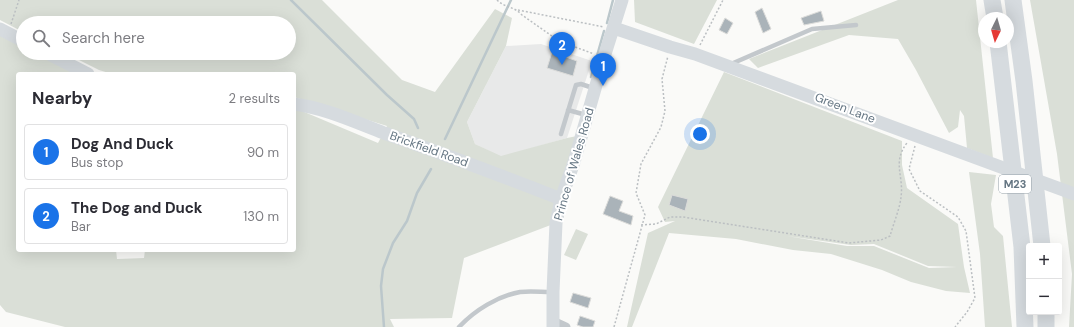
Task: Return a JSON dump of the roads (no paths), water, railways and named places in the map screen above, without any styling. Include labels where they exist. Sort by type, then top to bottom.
[{"type":"highway","points":[[992,0],[994,12]]},
{"type":"highway","name":"M23","points":[[1013,0],[1024,81],[1042,243]]},
{"type":"highway","name":"M23","points":[[999,48],[1022,247],[1025,327]]},
{"type":"highway","points":[[1046,315],[1046,327]]},
{"type":"street","name":"Prince of Wales Road","points":[[553,324],[556,223],[561,199],[574,162],[622,0]]},
{"type":"street","name":"Green Lane","points":[[614,29],[727,65],[857,112],[975,158],[1074,194]]},
{"type":"street","points":[[4,31],[16,37]]},
{"type":"street","points":[[61,60],[84,72]]},
{"type":"street","name":"Brickfield Road","points":[[296,104],[307,106],[464,161],[561,199]]},
{"type":"street","points":[[553,324],[566,327]]},
{"type":"lane","points":[[727,65],[812,29],[856,25]]},
{"type":"lane","points":[[561,134],[576,85],[580,84],[595,89]]},
{"type":"lane","points":[[568,110],[588,116]]},
{"type":"lane","points":[[460,327],[480,309],[505,296],[521,292],[553,292]]},
{"type":"waterway","points":[[291,0],[387,95],[414,119],[418,128]]},
{"type":"waterway","points":[[445,139],[511,0]]},
{"type":"waterway","points":[[607,23],[613,0]]},
{"type":"waterway","points":[[591,77],[604,31]]},
{"type":"waterway","points":[[384,327],[381,286],[383,269],[393,243],[407,221],[417,193],[431,169]]},
{"type":"place","name":"The Dog and Duck","points":[[562,65]]},
{"type":"place","name":"Dog And Duck","points":[[603,86]]}]
